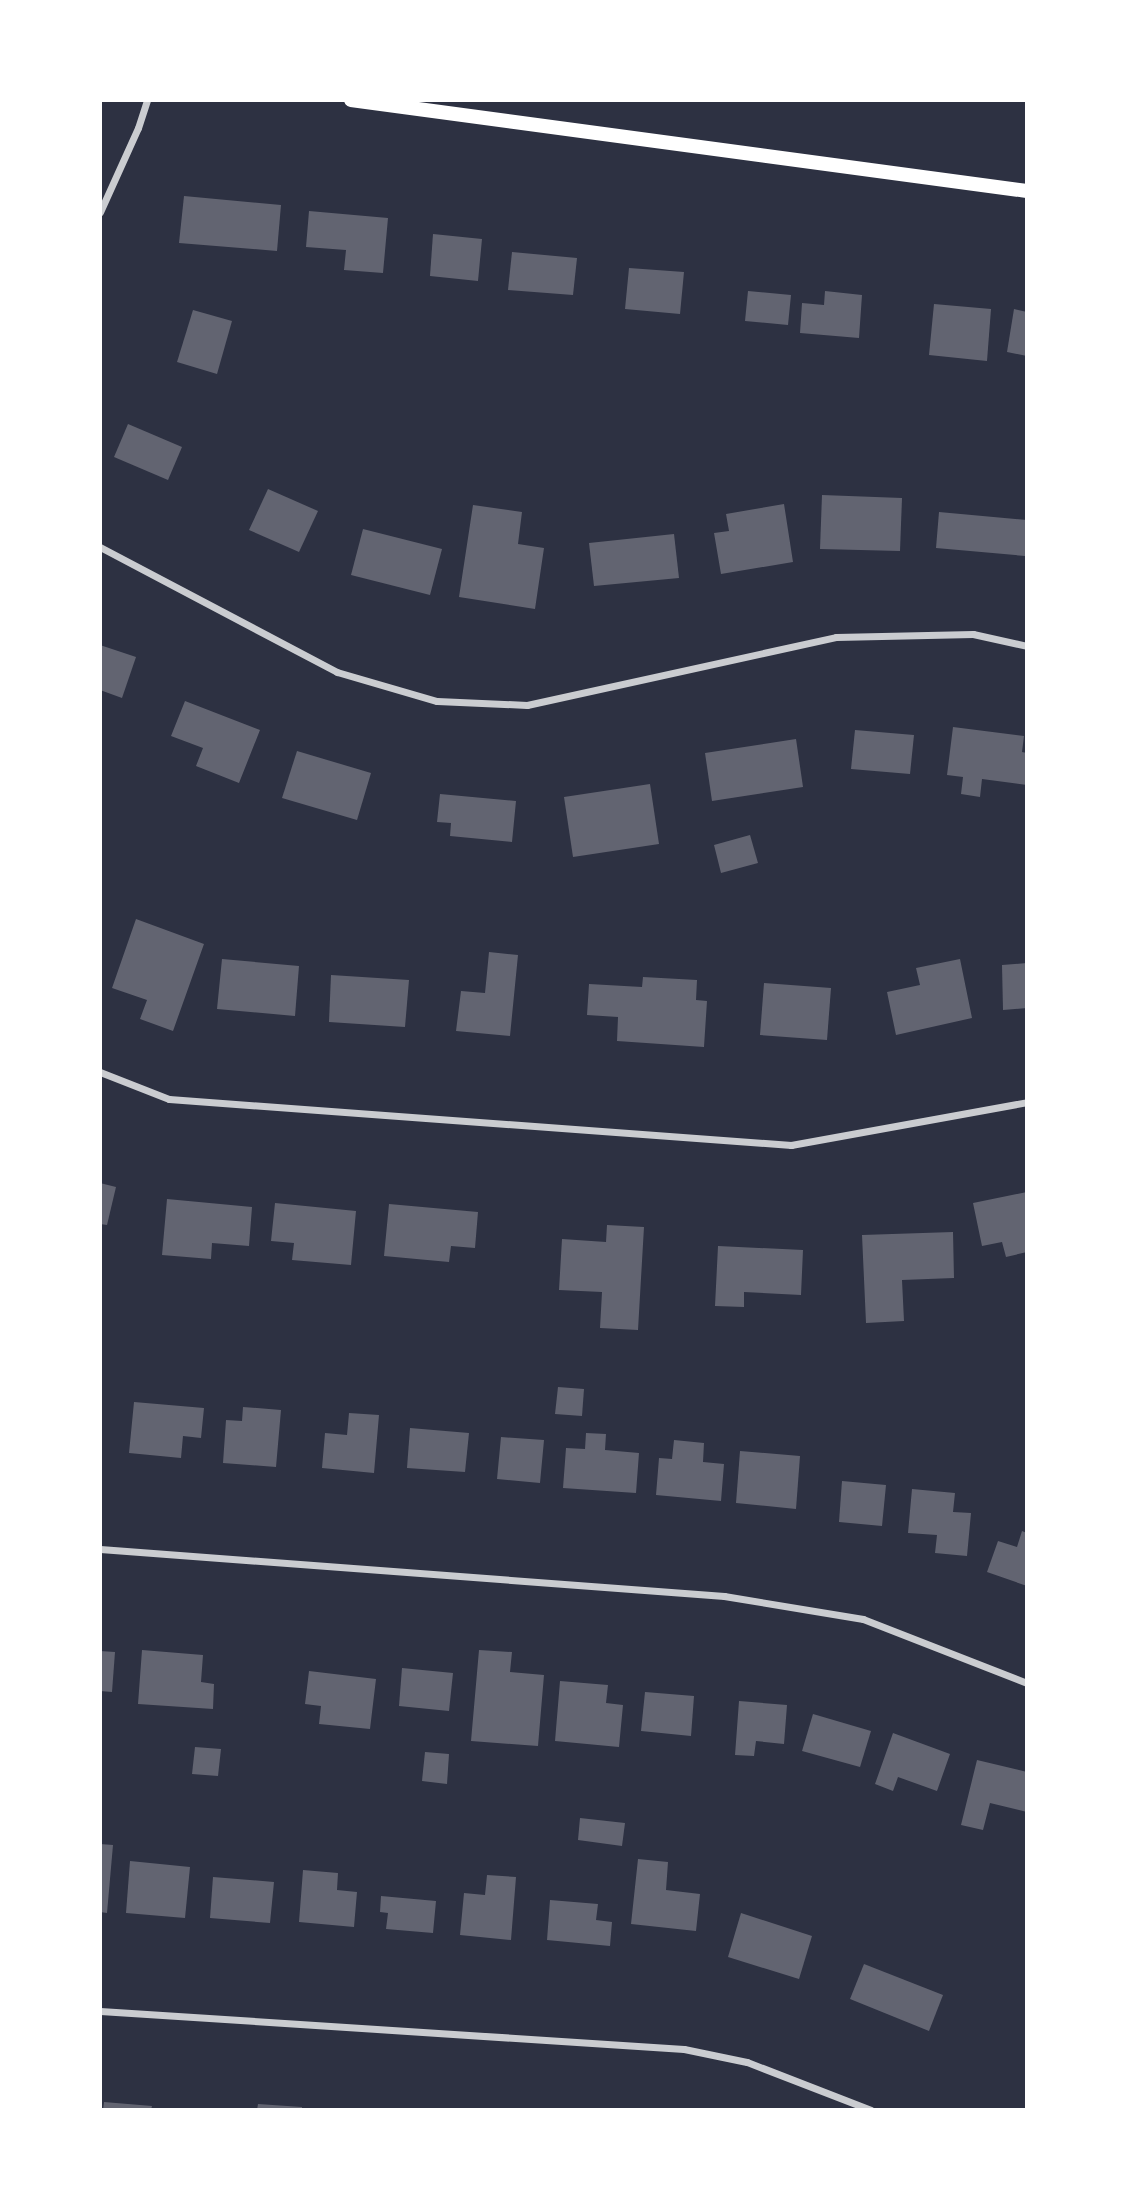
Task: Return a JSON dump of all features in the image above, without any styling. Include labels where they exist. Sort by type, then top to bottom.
[{"type":"main road","points":[[351,100],[1027,191]]},
{"type":"street","points":[[100,212],[138,128],[147,100]]},
{"type":"street","points":[[100,547],[337,673],[437,701],[527,705],[836,638],[973,634],[1027,646]]},
{"type":"street","points":[[100,1072],[169,1099],[791,1145],[1027,1102]]},
{"type":"street","points":[[100,1549],[724,1596],[863,1619],[1027,1683]]},
{"type":"street","points":[[100,2011],[684,2049],[747,2062],[871,2110]]},
{"type":"building","points":[[184,196],[281,205],[277,251],[179,243]]},
{"type":"building","points":[[309,211],[388,218],[383,273],[344,270],[346,250],[306,247]]},
{"type":"building","points":[[433,234],[482,239],[478,281],[430,276]]},
{"type":"building","points":[[512,252],[577,258],[573,295],[508,290]]},
{"type":"building","points":[[629,268],[684,272],[680,314],[625,309]]},
{"type":"building","points":[[748,291],[791,295],[788,325],[745,321]]},
{"type":"building","points":[[825,291],[862,295],[859,338],[800,333],[802,303],[824,305]]},
{"type":"building","points":[[934,304],[991,309],[987,361],[929,355]]},
{"type":"building","points":[[1014,309],[1027,312],[1027,356],[1007,352]]},
{"type":"building","points":[[193,310],[232,321],[217,374],[177,362]]},
{"type":"building","points":[[128,424],[182,447],[168,480],[114,457]]},
{"type":"building","points":[[268,489],[318,511],[299,552],[249,530]]},
{"type":"building","points":[[822,495],[902,498],[900,551],[820,549]]},
{"type":"building","points":[[784,504],[793,562],[721,574],[714,533],[729,531],[726,514]]},
{"type":"building","points":[[473,505],[522,512],[518,544],[544,548],[535,609],[459,597]]},
{"type":"building","points":[[939,512],[1027,520],[1025,556],[936,548]]},
{"type":"building","points":[[363,529],[442,549],[430,595],[351,575]]},
{"type":"building","points":[[674,534],[679,578],[594,586],[589,543]]},
{"type":"building","points":[[100,645],[136,657],[122,698],[100,690]]},
{"type":"building","points":[[185,701],[260,730],[239,783],[196,766],[203,748],[171,736]]},
{"type":"building","points":[[953,727],[1024,736],[1022,752],[1027,753],[1027,785],[982,779],[980,797],[961,794],[963,777],[947,775]]},
{"type":"building","points":[[855,730],[914,735],[910,774],[851,769]]},
{"type":"building","points":[[796,739],[803,787],[712,801],[705,753]]},
{"type":"building","points":[[297,751],[371,773],[357,820],[282,798]]},
{"type":"building","points":[[650,784],[659,844],[573,857],[564,797]]},
{"type":"building","points":[[440,794],[516,801],[512,842],[450,836],[451,823],[437,822]]},
{"type":"building","points":[[750,835],[758,863],[721,873],[714,845]]},
{"type":"building","points":[[136,919],[204,944],[173,1031],[140,1019],[147,1000],[112,988]]},
{"type":"building","points":[[489,952],[518,955],[510,1036],[456,1031],[461,991],[485,993]]},
{"type":"building","points":[[222,959],[299,966],[295,1016],[217,1009]]},
{"type":"building","points":[[960,959],[972,1018],[896,1035],[887,992],[920,985],[916,968]]},
{"type":"building","points":[[1027,963],[1027,1008],[1003,1010],[1002,965]]},
{"type":"building","points":[[331,975],[409,980],[405,1027],[329,1022]]},
{"type":"building","points":[[643,977],[697,980],[696,1000],[707,1001],[704,1047],[617,1041],[618,1017],[587,1015],[589,984],[642,987]]},
{"type":"building","points":[[764,983],[831,988],[827,1040],[760,1035]]},
{"type":"building","points":[[100,1183],[116,1187],[107,1225],[100,1224]]},
{"type":"building","points":[[1027,1192],[1027,1252],[1006,1257],[1002,1242],[982,1246],[973,1203]]},
{"type":"building","points":[[167,1199],[252,1207],[249,1246],[212,1243],[211,1259],[162,1255]]},
{"type":"building","points":[[275,1203],[356,1211],[351,1265],[292,1260],[294,1243],[271,1241]]},
{"type":"building","points":[[389,1204],[478,1212],[475,1248],[451,1246],[449,1262],[384,1256]]},
{"type":"building","points":[[607,1225],[644,1227],[638,1330],[600,1328],[602,1292],[559,1290],[562,1239],[606,1242]]},
{"type":"building","points":[[953,1232],[954,1278],[902,1280],[904,1321],[866,1323],[862,1235]]},
{"type":"building","points":[[718,1246],[803,1250],[801,1295],[744,1292],[744,1307],[715,1306]]},
{"type":"building","points":[[558,1387],[584,1389],[582,1416],[555,1414]]},
{"type":"building","points":[[134,1402],[204,1408],[201,1438],[183,1436],[181,1458],[129,1453]]},
{"type":"building","points":[[243,1407],[281,1410],[276,1467],[223,1463],[226,1420],[242,1421]]},
{"type":"building","points":[[349,1413],[379,1415],[374,1473],[322,1468],[325,1433],[347,1435]]},
{"type":"building","points":[[410,1428],[469,1433],[465,1472],[407,1468]]},
{"type":"building","points":[[586,1433],[606,1434],[605,1450],[639,1453],[636,1493],[563,1488],[566,1448],[585,1449]]},
{"type":"building","points":[[501,1437],[544,1440],[540,1483],[497,1479]]},
{"type":"building","points":[[674,1440],[704,1443],[703,1462],[724,1464],[721,1501],[656,1495],[659,1458],[672,1459]]},
{"type":"building","points":[[740,1451],[800,1456],[796,1509],[736,1503]]},
{"type":"building","points":[[842,1481],[886,1485],[882,1526],[839,1522]]},
{"type":"building","points":[[912,1489],[955,1493],[953,1512],[971,1513],[967,1556],[935,1553],[937,1535],[908,1533]]},
{"type":"building","points":[[1022,1531],[1027,1533],[1027,1586],[987,1572],[998,1541],[1017,1547]]},
{"type":"building","points":[[142,1650],[203,1655],[201,1682],[214,1684],[213,1709],[138,1704]]},
{"type":"building","points":[[479,1650],[512,1652],[510,1672],[544,1675],[538,1746],[471,1741]]},
{"type":"building","points":[[100,1651],[115,1652],[112,1692],[100,1691]]},
{"type":"building","points":[[402,1668],[453,1673],[449,1711],[399,1706]]},
{"type":"building","points":[[309,1671],[376,1679],[370,1729],[319,1724],[321,1706],[305,1704]]},
{"type":"building","points":[[560,1681],[608,1685],[606,1703],[623,1705],[619,1747],[555,1741]]},
{"type":"building","points":[[645,1692],[694,1696],[691,1736],[641,1731]]},
{"type":"building","points":[[739,1701],[787,1705],[784,1744],[756,1741],[754,1756],[735,1755]]},
{"type":"building","points":[[813,1714],[871,1731],[860,1767],[802,1751]]},
{"type":"building","points":[[893,1733],[950,1754],[937,1791],[898,1777],[893,1791],[875,1784]]},
{"type":"building","points":[[195,1747],[221,1749],[218,1776],[192,1774]]},
{"type":"building","points":[[425,1752],[449,1754],[447,1784],[422,1781]]},
{"type":"building","points":[[977,1760],[1027,1772],[1027,1812],[990,1803],[983,1830],[961,1825]]},
{"type":"building","points":[[580,1818],[625,1823],[622,1846],[578,1840]]},
{"type":"building","points":[[100,1844],[113,1845],[107,1913],[100,1912]]},
{"type":"building","points":[[638,1859],[668,1862],[666,1890],[700,1894],[696,1931],[631,1924]]},
{"type":"building","points":[[130,1861],[190,1867],[185,1918],[126,1913]]},
{"type":"building","points":[[303,1870],[338,1873],[337,1890],[357,1892],[354,1927],[299,1922]]},
{"type":"building","points":[[487,1875],[516,1877],[511,1940],[460,1935],[464,1893],[485,1895]]},
{"type":"building","points":[[213,1877],[274,1882],[270,1923],[210,1918]]},
{"type":"building","points":[[381,1896],[436,1901],[433,1933],[386,1929],[388,1913],[380,1912]]},
{"type":"building","points":[[550,1900],[598,1904],[596,1920],[612,1922],[610,1946],[547,1940]]},
{"type":"building","points":[[741,1913],[812,1936],[799,1979],[728,1957]]},
{"type":"building","points":[[864,1964],[943,1995],[929,2031],[850,1999]]},
{"type":"building","points":[[104,2102],[152,2106],[151,2110],[103,2110]]},
{"type":"building","points":[[258,2104],[302,2107],[302,2110],[257,2110]]}]
